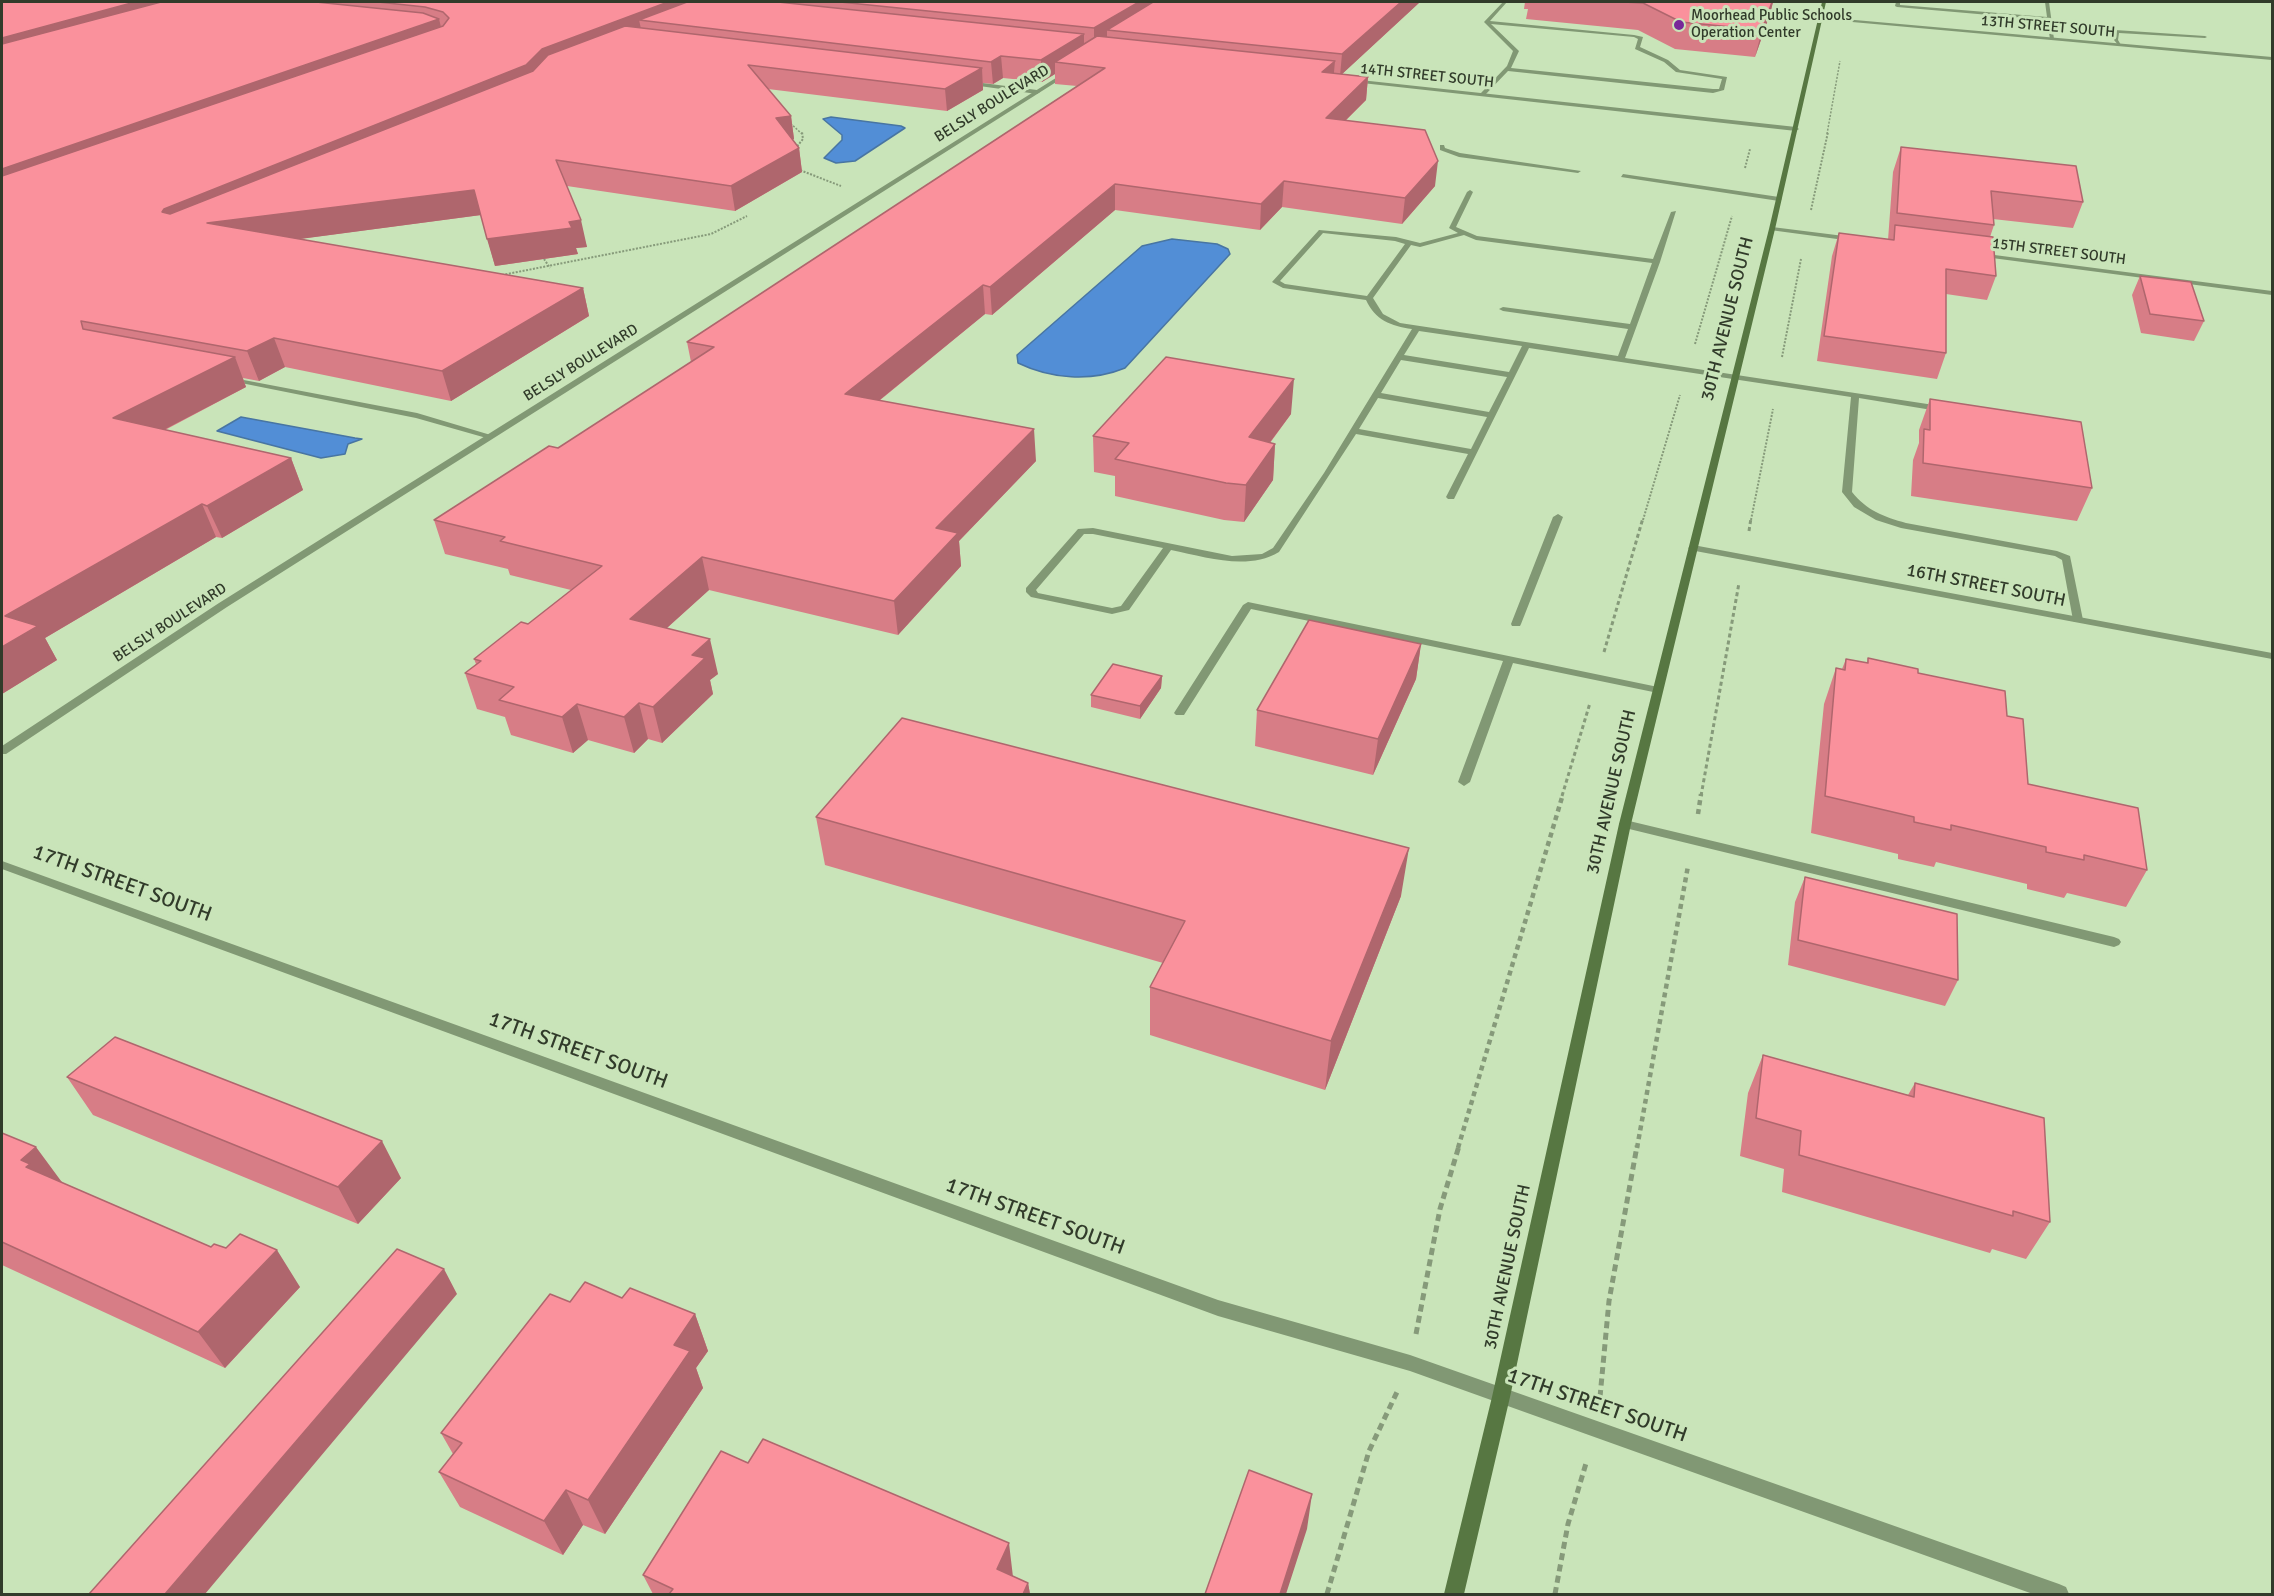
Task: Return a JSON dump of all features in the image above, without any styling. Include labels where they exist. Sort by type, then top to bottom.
[{"type":"street","points":[[1486,22],[1505,2]]},
{"type":"street","name":"30TH AVENUE SOUTH","points":[[1454,1594],[1501,1397],[1625,824],[1772,229],[1824,2]]},
{"type":"street","points":[[1898,2],[1898,6],[2049,19]]},
{"type":"street","points":[[2047,2],[2052,39]]},
{"type":"street","name":"13TH STREET SOUTH","points":[[1821,18],[2272,59]]},
{"type":"street","points":[[1486,22],[1634,36],[1641,38],[1637,48],[1666,61],[1678,71],[1725,78],[1721,90],[1713,91],[1508,69]]},
{"type":"street","points":[[1482,94],[1508,69],[1516,51],[1486,22]]},
{"type":"street","points":[[2119,45],[2117,31],[2205,37]]},
{"type":"street","name":"BELSLY BOULEVARD","points":[[2,751],[223,605],[1079,65]]},
{"type":"street","name":"14TH STREET SOUTH","points":[[1344,79],[1796,129]]},
{"type":"street","points":[[962,82],[1037,92]]},
{"type":"street","points":[[1442,146],[1442,149],[1459,155],[1578,171]]},
{"type":"street","points":[[1623,176],[1779,199]]},
{"type":"street","points":[[1470,192],[1452,228],[1476,238],[1657,262]]},
{"type":"street","points":[[1621,359],[1674,212]]},
{"type":"street","points":[[1772,229],[1864,241]]},
{"type":"street","points":[[1369,298],[1283,286],[1276,282],[1321,231],[1395,239],[1420,245],[1464,233]]},
{"type":"street","points":[[1369,298],[1409,243]]},
{"type":"street","name":"15TH STREET SOUTH","points":[[1969,254],[2272,292]]},
{"type":"street","points":[[1369,298],[1373,309],[1382,319],[1417,328],[1958,411]]},
{"type":"street","points":[[1503,309],[1632,327]]},
{"type":"street","points":[[1169,546],[1125,608],[1112,611],[1035,595],[1030,590],[1080,531],[1093,531],[1169,546],[1232,559],[1264,557],[1276,549],[1354,431],[1417,328]]},
{"type":"street","points":[[1451,496],[1527,344]]},
{"type":"street","points":[[1399,357],[1512,375]]},
{"type":"street","points":[[217,377],[417,416],[490,436]]},
{"type":"street","points":[[1376,395],[1492,415]]},
{"type":"street","points":[[1855,395],[1847,492],[1857,505],[1879,518],[1904,526],[2057,554],[2067,558],[2078,620]]},
{"type":"street","points":[[1354,431],[1473,452]]},
{"type":"street","points":[[1516,624],[1558,517]]},
{"type":"street","name":"16TH STREET SOUTH","points":[[1693,548],[2272,656]]},
{"type":"street","points":[[1180,713],[1248,604],[1658,690]]},
{"type":"street","points":[[1464,782],[1509,659]]},
{"type":"street","points":[[1625,824],[2114,942]]},
{"type":"street","name":"17TH STREET SOUTH","points":[[2,864],[1218,1308],[1410,1363],[2059,1594]]},
{"type":"path","points":[[783,120],[792,122],[802,132],[802,140],[792,152]]},
{"type":"path","points":[[795,133],[802,132]]},
{"type":"path","points":[[1328,1594],[1369,1451],[1410,1363],[1440,1209],[1688,370],[1752,144]]},
{"type":"path","points":[[795,168],[847,188]]},
{"type":"path","points":[[495,276],[550,268],[711,234],[747,216]]},
{"type":"path","points":[[544,259],[550,268]]},
{"type":"water","points":[[831,117],[905,128],[855,161],[836,163],[824,158],[842,140],[842,135],[823,119]]},
{"type":"water","points":[[1172,239],[1217,244],[1228,249],[1230,254],[1125,368],[1099,375],[1071,377],[1044,372],[1018,363],[1017,355],[1142,246]]},
{"type":"water","points":[[241,417],[362,439],[348,444],[345,454],[321,458],[217,431]]},
{"type":"building","points":[[2,2],[135,2],[2,38]]},
{"type":"building","points":[[161,2],[316,2],[423,13],[439,19],[2,169],[2,44]]},
{"type":"building","points":[[378,2],[668,2],[542,49],[526,65],[164,209],[162,212],[170,214],[533,71],[548,55],[625,26],[982,68],[945,89],[748,65],[791,116],[776,118],[799,148],[731,186],[556,160],[581,220],[569,222],[572,228],[487,239],[474,190],[207,223],[583,288],[442,371],[274,338],[247,351],[81,321],[83,329],[235,357],[113,418],[291,458],[207,506],[202,504],[5,616],[38,626],[2,647],[2,176],[443,26],[449,18],[443,12],[425,7]]},
{"type":"building","points":[[687,2],[778,2],[1084,34],[1041,60],[1001,56],[991,62],[639,20]]},
{"type":"building","points":[[840,2],[1139,2],[1094,28]]},
{"type":"building","points":[[1153,2],[1401,2],[1342,54],[1107,30]]},
{"type":"building","points":[[1623,2],[1772,2],[1762,30],[1681,22],[1643,3]]},
{"type":"building","points":[[1097,36],[1335,61],[1322,72],[1368,77],[1326,118],[1425,130],[1438,161],[1405,198],[1284,181],[1261,204],[1115,184],[990,287],[983,285],[845,394],[1034,429],[936,528],[958,533],[894,601],[702,557],[630,619],[710,639],[692,655],[705,658],[653,707],[639,703],[624,717],[577,704],[562,717],[499,700],[514,687],[465,673],[481,661],[474,659],[521,622],[528,624],[602,566],[500,541],[505,537],[434,520],[549,446],[558,448],[714,347],[687,342],[1105,68],[1055,62]]},
{"type":"building","points":[[1901,147],[2076,166],[2083,202],[1991,191],[1994,225],[1897,213]]},
{"type":"building","points":[[1895,225],[1993,237],[1996,276],[1946,269],[1946,353],[1824,336],[1839,233],[1894,240]]},
{"type":"building","points":[[2140,276],[2191,282],[2204,321],[2150,314]]},
{"type":"building","points":[[1166,357],[1294,379],[1249,437],[1275,444],[1246,485],[1226,483],[1115,459],[1129,443],[1093,436]]},
{"type":"building","points":[[1930,399],[2081,422],[2092,488],[1923,463],[1924,429],[1930,430]]},
{"type":"building","points":[[1309,620],[1421,644],[1378,739],[1257,710]]},
{"type":"building","points":[[1868,658],[1918,669],[1918,673],[2005,691],[2007,716],[2023,719],[2028,784],[2138,808],[2147,870],[2084,855],[2084,860],[2046,852],[2046,847],[1951,825],[1951,830],[1914,822],[1914,817],[1825,796],[1836,668],[1845,670],[1846,659],[1868,663]]},
{"type":"building","points":[[1113,664],[1162,676],[1140,706],[1091,695]]},
{"type":"building","points":[[902,718],[1409,848],[1331,1041],[1150,987],[1185,921],[816,817]]},
{"type":"building","points":[[1805,877],[1957,914],[1958,980],[1798,940]]},
{"type":"building","points":[[115,1037],[382,1141],[338,1187],[67,1077]]},
{"type":"building","points":[[1763,1055],[1914,1097],[1915,1083],[2044,1118],[2050,1222],[2013,1211],[2013,1216],[1799,1155],[1801,1131],[1756,1118]]},
{"type":"building","points":[[2,1133],[36,1147],[21,1160],[30,1164],[26,1167],[211,1247],[214,1244],[226,1248],[240,1234],[277,1250],[198,1332],[2,1242]]},
{"type":"building","points":[[397,1249],[444,1269],[165,1594],[89,1594]]},
{"type":"building","points":[[585,1282],[622,1298],[630,1288],[695,1314],[674,1345],[690,1351],[588,1500],[566,1490],[544,1521],[439,1472],[462,1443],[441,1433],[550,1294],[570,1302]]},
{"type":"building","points":[[763,1439],[1009,1543],[997,1569],[1028,1583],[1023,1594],[669,1594],[673,1589],[643,1575],[721,1451],[748,1463]]},
{"type":"building","points":[[1249,1470],[1312,1494],[1280,1594],[1205,1594]]},
{"type":"place","name":"Moorhead Public Schools Operation Center","points":[[1679,25]]}]
